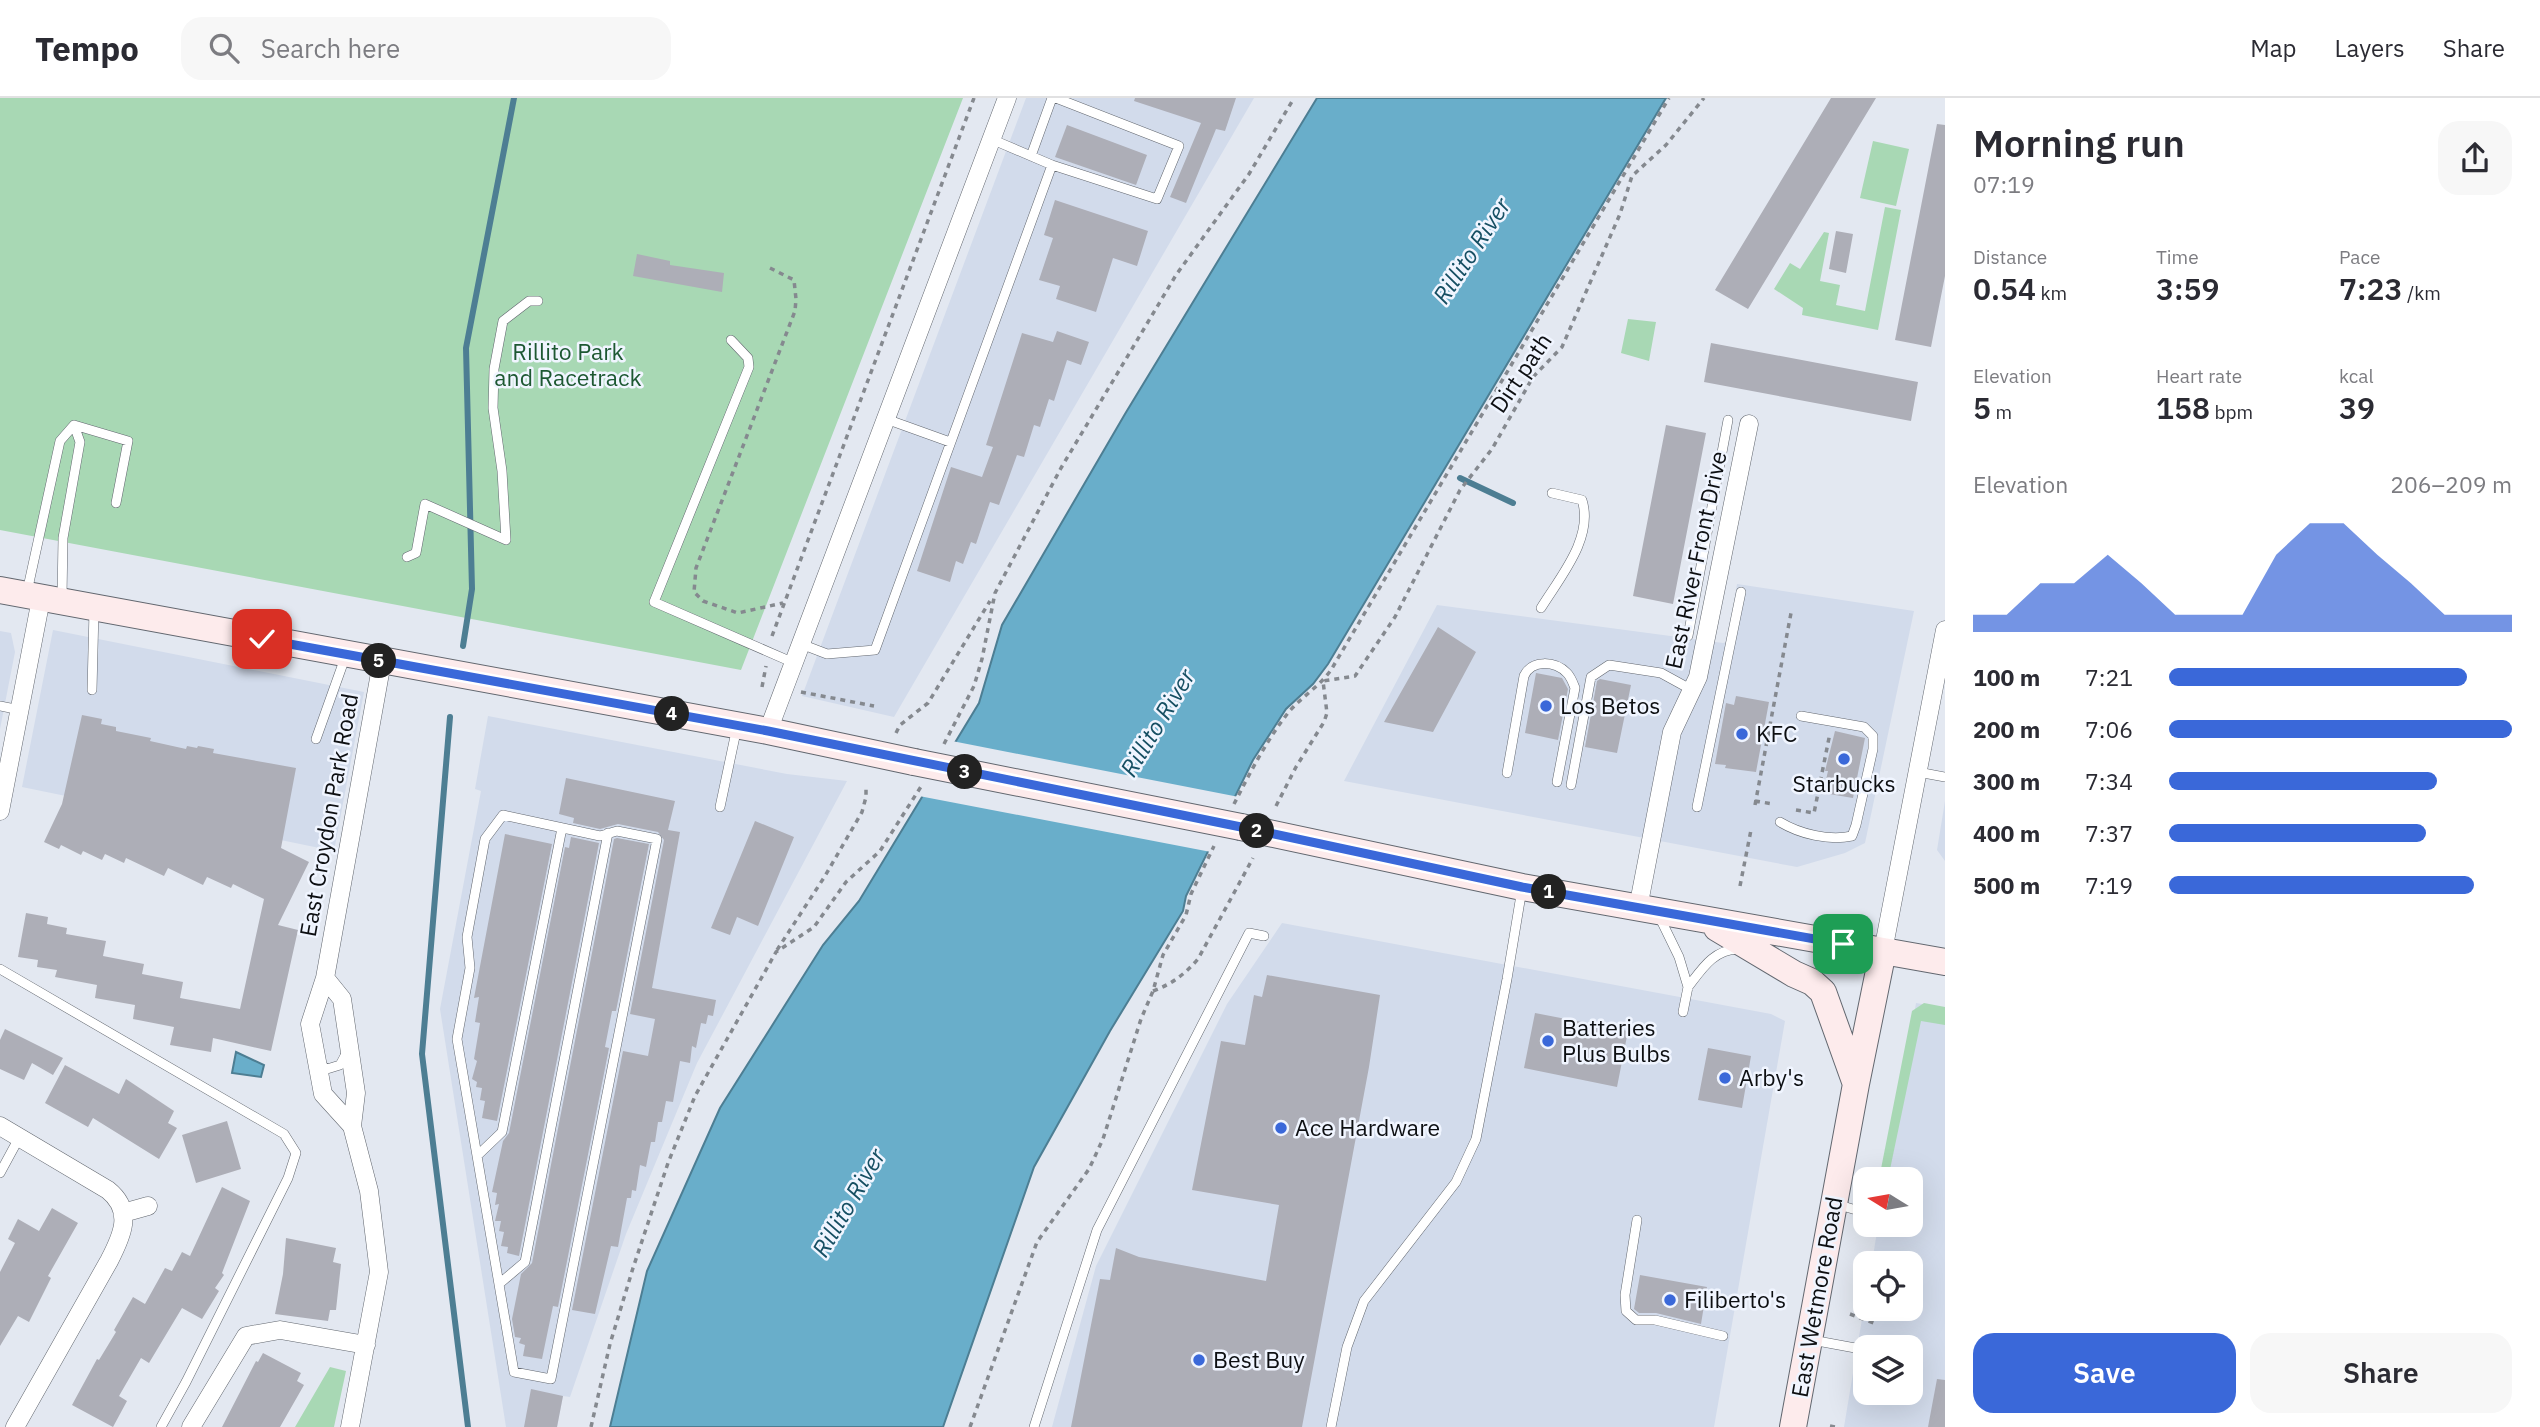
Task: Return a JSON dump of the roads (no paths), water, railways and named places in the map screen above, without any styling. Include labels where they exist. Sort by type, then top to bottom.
[{"type":"main road","points":[[0,590],[738,725],[914,762],[1237,818],[1522,887],[1945,962]]},
{"type":"main road","points":[[1704,919],[1812,982],[1822,992],[1856,1084]]},
{"type":"main road","name":"East Wetmore Road","points":[[1793,1427],[1883,951]]},
{"type":"street","points":[[768,731],[1007,98]]},
{"type":"street","name":"East River Front Drive","points":[[1648,909],[1672,732],[1698,677],[1749,424]]},
{"type":"street","points":[[0,809],[43,599]]},
{"type":"street","name":"East Wetmore Road","points":[[1883,951],[1945,630]]},
{"type":"street","name":"East Croydon Park Road","points":[[352,1126],[323,1094],[310,1024],[325,978],[382,662]]},
{"type":"street","name":"East Croydon Park Road","points":[[325,978],[342,999],[356,1093],[352,1126],[369,1191],[379,1272],[350,1427]]},
{"type":"street","points":[[0,1126],[108,1190],[117,1197],[123,1211],[120,1239],[15,1427]]},
{"type":"street","points":[[123,1211],[148,1206]]},
{"type":"street","points":[[191,1427],[246,1336],[280,1330],[366,1345]]},
{"type":"lane","points":[[991,139],[1052,165],[1157,199],[1179,146],[1054,98],[1031,156]]},
{"type":"lane","points":[[801,644],[827,654],[875,650],[1052,165]]},
{"type":"lane","points":[[407,557],[415,553],[425,504],[506,540],[502,471],[493,408],[494,369],[503,321],[529,301],[538,301]]},
{"type":"lane","points":[[731,340],[748,358],[749,367],[654,602],[794,663]]},
{"type":"lane","points":[[886,419],[950,442]]},
{"type":"lane","points":[[1688,636],[1728,420]]},
{"type":"lane","points":[[74,425],[128,440],[116,503]]},
{"type":"lane","points":[[43,599],[63,538],[80,442],[74,425]]},
{"type":"lane","points":[[43,599],[60,441],[74,425]]},
{"type":"lane","points":[[1541,608],[1579,546],[1586,512],[1582,500],[1552,492]]},
{"type":"lane","points":[[1697,807],[1741,592]]},
{"type":"lane","points":[[92,690],[94,608]]},
{"type":"lane","points":[[316,739],[346,655]]},
{"type":"lane","points":[[1507,773],[1527,668],[1537,663],[1558,666],[1569,674],[1575,688],[1557,782]]},
{"type":"lane","points":[[1571,785],[1591,677],[1608,665],[1661,673],[1692,690]]},
{"type":"lane","points":[[0,706],[20,710]]},
{"type":"lane","points":[[1780,822],[1791,829],[1837,839],[1852,836],[1873,749],[1873,737],[1864,727],[1801,716]]},
{"type":"lane","points":[[720,807],[738,725]]},
{"type":"lane","points":[[1918,772],[1945,777]]},
{"type":"lane","points":[[503,815],[562,828],[600,836],[617,831],[657,839],[551,1379],[514,1372],[457,1039],[470,968],[467,937],[485,839],[503,815]]},
{"type":"lane","points":[[478,1155],[502,1132],[562,828]]},
{"type":"lane","points":[[499,1284],[525,1262],[608,833]]},
{"type":"lane","points":[[1331,1427],[1347,1347],[1364,1301],[1456,1182],[1476,1139],[1522,887]]},
{"type":"lane","points":[[1648,909],[1679,957],[1688,987]]},
{"type":"lane","points":[[1034,1427],[1097,1230],[1249,933],[1264,936]]},
{"type":"lane","points":[[1683,1012],[1688,987],[1704,965],[1726,949],[1751,948]]},
{"type":"lane","points":[[0,970],[284,1134],[296,1153],[288,1178],[161,1427]]},
{"type":"lane","points":[[317,1063],[327,1069],[340,1065],[349,1048]]},
{"type":"lane","points":[[0,1172],[19,1138]]},
{"type":"lane","points":[[1834,1203],[1853,1209]]},
{"type":"lane","points":[[1637,1220],[1625,1295],[1626,1311],[1636,1320],[1655,1320],[1724,1336]]},
{"type":"lane","points":[[1809,1340],[1853,1348]]},
{"type":"water","name":"Rillito River","points":[[1317,98],[1666,98],[1328,664],[1313,684],[1286,709],[1253,760],[1186,896],[1183,911],[1110,1031],[1034,1167],[943,1427],[610,1427],[647,1271],[720,1108],[823,945],[859,901],[979,703],[1002,625],[1125,414]]},
{"type":"water","points":[[236,1052],[264,1065],[261,1077],[232,1073]]},
{"type":"waterway","points":[[463,646],[472,589],[466,348],[514,98]]},
{"type":"waterway","points":[[1460,478],[1513,503]]},
{"type":"waterway","points":[[450,717],[422,1054],[468,1427]]},
{"type":"place","name":"Los Betos","points":[[1546,706]]},
{"type":"place","name":"KFC","points":[[1742,734]]},
{"type":"place","name":"Starbucks","points":[[1844,759]]},
{"type":"place","name":"Batteries Plus Bulbs","points":[[1548,1041]]},
{"type":"place","name":"Arby's","points":[[1725,1078]]},
{"type":"place","name":"Ace Hardware","points":[[1281,1128]]},
{"type":"place","name":"Filiberto's","points":[[1670,1300]]},
{"type":"place","name":"Best Buy","points":[[1199,1360]]},
{"type":"park label","name":"Rillito Park and Racetrack","points":[[568,365]]}]
